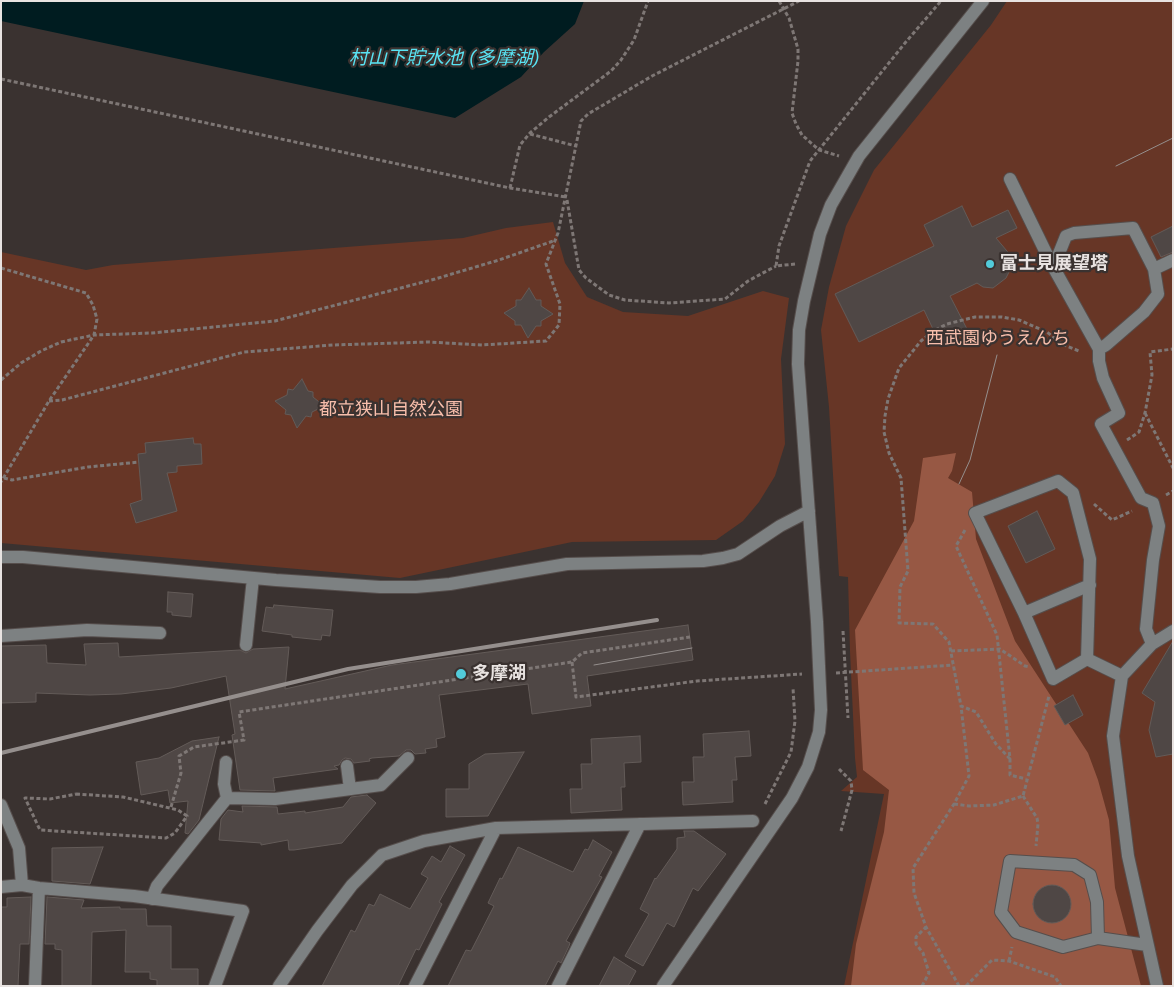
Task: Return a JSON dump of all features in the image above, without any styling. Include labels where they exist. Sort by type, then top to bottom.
[{"type":"street","points":[[663,986],[777,822],[808,767],[819,732],[821,710],[798,364],[799,330],[804,300],[820,234],[832,205],[859,156],[982,1]]},
{"type":"street","points":[[1010,179],[1099,355],[1102,378],[1119,413],[1101,424],[1141,498],[1153,503],[1159,526],[1153,560],[1146,629],[1152,644]]},
{"type":"street","points":[[1051,263],[1056,261],[1066,236],[1074,233],[1132,228],[1154,269],[1158,294],[1144,312],[1106,345],[1099,355]]},
{"type":"street","points":[[1154,269],[1173,260]]},
{"type":"street","points":[[1058,481],[1074,493],[1090,559],[1086,659],[1053,680],[1024,612],[975,513],[1058,481]]},
{"type":"street","points":[[1,556],[253,578],[416,587],[450,584],[567,564],[704,561],[738,554],[780,526],[809,511]]},
{"type":"street","points":[[246,645],[253,578]]},
{"type":"street","points":[[1024,612],[1090,585]]},
{"type":"street","points":[[1,636],[87,630],[160,633]]},
{"type":"street","points":[[1157,986],[1128,856],[1113,736],[1122,676],[1152,644],[1173,631]]},
{"type":"street","points":[[1086,659],[1122,676]]},
{"type":"street","points":[[227,798],[275,799],[381,785],[408,758]]},
{"type":"street","points":[[226,762],[224,784],[227,798]]},
{"type":"street","points":[[347,766],[350,788]]},
{"type":"street","points":[[152,898],[157,886],[227,798]]},
{"type":"street","points":[[1,805],[19,848],[22,885]]},
{"type":"street","points":[[278,986],[352,885],[382,855],[424,840],[496,828],[753,821]]},
{"type":"street","points":[[558,986],[640,824]]},
{"type":"street","points":[[415,986],[496,828]]},
{"type":"street","points":[[1098,938],[1097,902],[1090,875],[1074,865],[1010,861],[1001,912],[1016,932],[1063,947],[1098,938],[1147,945]]},
{"type":"street","points":[[1,886],[22,885],[134,896],[243,911],[215,986]]},
{"type":"street","points":[[35,986],[39,888]]},
{"type":"path","points":[[510,188],[520,145],[530,133],[611,71],[621,60],[634,40],[648,1]]},
{"type":"path","points":[[779,1],[794,32],[798,49],[792,113],[802,135],[819,150],[840,157]]},
{"type":"path","points":[[49,401],[62,400],[244,352],[333,345],[428,342],[482,345],[546,341],[559,325],[560,304],[546,264],[556,240],[581,121],[588,114],[652,76],[799,1]]},
{"type":"path","points":[[776,266],[779,246],[810,161],[905,43],[942,1]]},
{"type":"path","points":[[1,79],[510,188],[566,197]]},
{"type":"path","points":[[530,133],[576,146]]},
{"type":"path","points":[[566,197],[579,270],[594,286],[609,295],[625,300],[669,303],[725,298],[748,280],[776,266],[801,263]]},
{"type":"path","points":[[1,380],[21,363],[40,351],[61,342],[94,335],[152,333],[275,321],[435,279],[500,260],[556,240]]},
{"type":"path","points":[[1,268],[86,293],[93,305],[97,319],[94,335],[49,401],[1,482]]},
{"type":"path","points":[[960,986],[926,927],[914,893],[913,868],[954,804],[968,776],[961,706],[949,642],[933,624],[899,623],[900,586],[908,571],[901,478],[889,453],[884,432],[888,399],[899,368],[910,352],[933,331],[963,318],[981,316],[1020,320],[1047,332],[1062,344],[1099,355]]},
{"type":"path","points":[[1115,449],[1139,432],[1145,413],[1152,374],[1150,352],[1172,350]]},
{"type":"path","points":[[1145,413],[1173,468]]},
{"type":"path","points":[[4,478],[12,480],[88,467],[139,462]]},
{"type":"path","points":[[1074,493],[1088,500],[1112,520],[1136,509],[1141,498]]},
{"type":"path","points":[[975,513],[956,546],[997,635],[1000,649],[1010,775],[1026,780]]},
{"type":"path","points":[[843,631],[848,718]]},
{"type":"path","points":[[171,807],[181,773],[179,756],[194,746],[244,740],[239,712],[572,662],[582,653],[690,637]]},
{"type":"path","points":[[951,651],[1000,649],[1025,666],[1036,669],[1053,680],[1023,796],[1037,818],[1038,824],[1034,863]]},
{"type":"path","points":[[572,662],[576,697],[696,681],[802,674]]},
{"type":"path","points":[[835,673],[953,665]]},
{"type":"path","points":[[765,804],[791,752],[796,720],[793,688]]},
{"type":"path","points":[[961,706],[976,712],[996,744],[1010,759]]},
{"type":"path","points":[[839,769],[851,781],[852,790],[841,831]]},
{"type":"path","points":[[76,794],[123,797],[171,807],[187,816],[175,832],[166,838],[40,830],[25,798],[50,799],[76,794]]},
{"type":"path","points":[[954,804],[969,806],[994,805],[1023,796]]},
{"type":"path","points":[[922,986],[929,973],[923,953],[916,944],[916,937],[926,927]]},
{"type":"path","points":[[966,986],[992,960],[1009,961],[1055,977],[1061,986]]},
{"type":"green space","name":"西武園ゆうえんち","points":[[1007,1],[1173,1],[1173,986],[844,986],[884,794],[841,791],[857,777],[848,577],[839,576],[829,407],[821,330],[829,287],[846,226],[874,170],[991,25]]},
{"type":"green space","name":"都立狭山自然公園","points":[[553,222],[565,263],[587,297],[623,312],[688,316],[763,291],[789,298],[781,359],[785,444],[775,476],[759,502],[743,521],[716,540],[572,542],[400,578],[1,543],[1,252],[86,270],[113,265],[463,238],[506,228]]},
{"type":"shaded area","points":[[956,453],[952,471],[948,478],[972,492],[976,539],[1015,641],[1088,753],[1098,780],[1109,820],[1115,888],[1141,986],[851,986],[856,944],[884,832],[889,790],[863,770],[855,630],[914,521],[923,458]]},
{"type":"water","name":"村山下貯水池 (多摩湖)","points":[[1,1],[584,1],[575,24],[544,52],[521,77],[455,118],[1,21]]},
{"type":"building","points":[[962,206],[972,227],[1008,210],[1017,228],[996,238],[1012,257],[1011,268],[1006,278],[993,288],[983,287],[977,283],[950,296],[968,331],[941,346],[924,310],[859,342],[835,294],[934,246],[924,225]]},
{"type":"building","points":[[1173,226],[1173,252],[1161,257],[1151,237]]},
{"type":"building","points":[[529,288],[536,300],[541,300],[541,306],[553,314],[541,321],[541,326],[536,326],[528,338],[521,325],[515,325],[515,321],[504,313],[516,306],[516,300],[521,300]]},
{"type":"building","points":[[302,379],[308,391],[313,392],[313,397],[324,406],[312,412],[311,417],[306,416],[297,428],[291,415],[285,414],[286,410],[275,401],[287,395],[288,389],[293,390]]},
{"type":"building","points":[[193,438],[194,444],[201,444],[202,464],[177,466],[177,472],[167,473],[177,511],[136,523],[130,504],[142,500],[138,454],[146,453],[145,443]]},
{"type":"building","points":[[1037,511],[1055,549],[1026,563],[1008,526]]},
{"type":"building","points":[[168,592],[193,594],[191,617],[172,615],[172,612],[167,612]]},
{"type":"building","points":[[274,605],[333,610],[330,636],[322,635],[321,640],[262,631],[266,607],[273,608]]},
{"type":"building","points":[[688,625],[693,660],[587,676],[591,706],[532,714],[528,684],[439,695],[445,737],[436,739],[437,747],[425,749],[426,753],[415,754],[411,750],[406,750],[399,756],[372,758],[369,759],[370,761],[354,763],[351,759],[345,758],[339,765],[334,766],[338,769],[273,778],[275,791],[240,790],[232,735],[235,734],[226,676],[171,688],[121,694],[36,693],[36,702],[1,703],[1,646],[46,645],[47,663],[86,665],[84,644],[118,643],[119,657],[240,650],[246,653],[253,649],[289,647],[285,689],[392,665]]},
{"type":"building","points":[[1173,641],[1173,754],[1156,757],[1149,730],[1155,702],[1142,693]]},
{"type":"building","points":[[1073,695],[1083,715],[1065,725],[1054,706]]},
{"type":"building","points":[[749,731],[751,756],[735,757],[737,780],[732,780],[733,802],[683,805],[682,782],[694,782],[693,757],[704,757],[703,734]]},
{"type":"building","points":[[640,736],[641,762],[624,763],[625,787],[621,787],[622,810],[571,813],[570,789],[582,789],[581,764],[592,764],[591,739]]},
{"type":"building","points":[[219,737],[199,820],[188,834],[185,833],[188,801],[170,803],[168,790],[141,795],[136,762],[159,758],[192,741]]},
{"type":"building","points":[[524,752],[488,816],[446,817],[446,789],[469,789],[469,764],[485,754]]},
{"type":"building","points":[[367,795],[376,803],[342,843],[289,850],[288,840],[261,845],[261,843],[219,840],[221,819],[228,810],[243,812],[242,806],[277,807],[278,814],[305,811],[305,813],[343,807],[351,797]]},
{"type":"building","points":[[684,831],[694,831],[726,854],[698,891],[693,888],[674,927],[667,923],[643,966],[625,956],[649,914],[640,909],[655,878],[677,849],[677,838],[685,837]]},
{"type":"building","points":[[593,840],[612,852],[599,876],[602,877],[566,941],[570,943],[561,963],[558,961],[545,986],[448,986],[466,950],[471,951],[494,906],[488,903],[518,847],[573,872],[585,849],[588,850]]},
{"type":"building","points":[[450,846],[465,855],[439,902],[442,904],[419,950],[416,949],[398,986],[322,986],[351,930],[355,932],[369,904],[374,906],[380,894],[410,909],[428,878],[421,874],[432,856],[441,862]]},
{"type":"building","points":[[103,847],[90,884],[52,881],[52,848]]},
{"type":"building","points":[[1052,885],[1066,890],[1071,904],[1066,918],[1052,923],[1038,918],[1033,904],[1038,890]]},
{"type":"building","points":[[31,897],[29,944],[20,944],[18,986],[1,986],[1,907],[7,907],[7,898]]},
{"type":"building","points":[[47,897],[84,900],[81,908],[120,907],[120,909],[146,909],[147,926],[171,926],[171,969],[198,969],[198,986],[157,986],[157,980],[150,979],[150,972],[125,972],[126,930],[92,932],[91,986],[62,986],[62,950],[55,949],[55,944],[45,944]]},
{"type":"building","points":[[614,957],[636,971],[628,986],[599,986]]},
{"type":"tram line","points":[[1116,166],[1173,138]]},
{"type":"tram line","points":[[959,484],[970,460],[997,355]]},
{"type":"tram line","points":[[594,665],[692,648]]},
{"type":"railway","points":[[1,753],[348,669],[657,620]]},
{"type":"place","name":"富士見展望塔","points":[[990,264]]},
{"type":"place","name":"多摩湖","points":[[461,674]]}]
